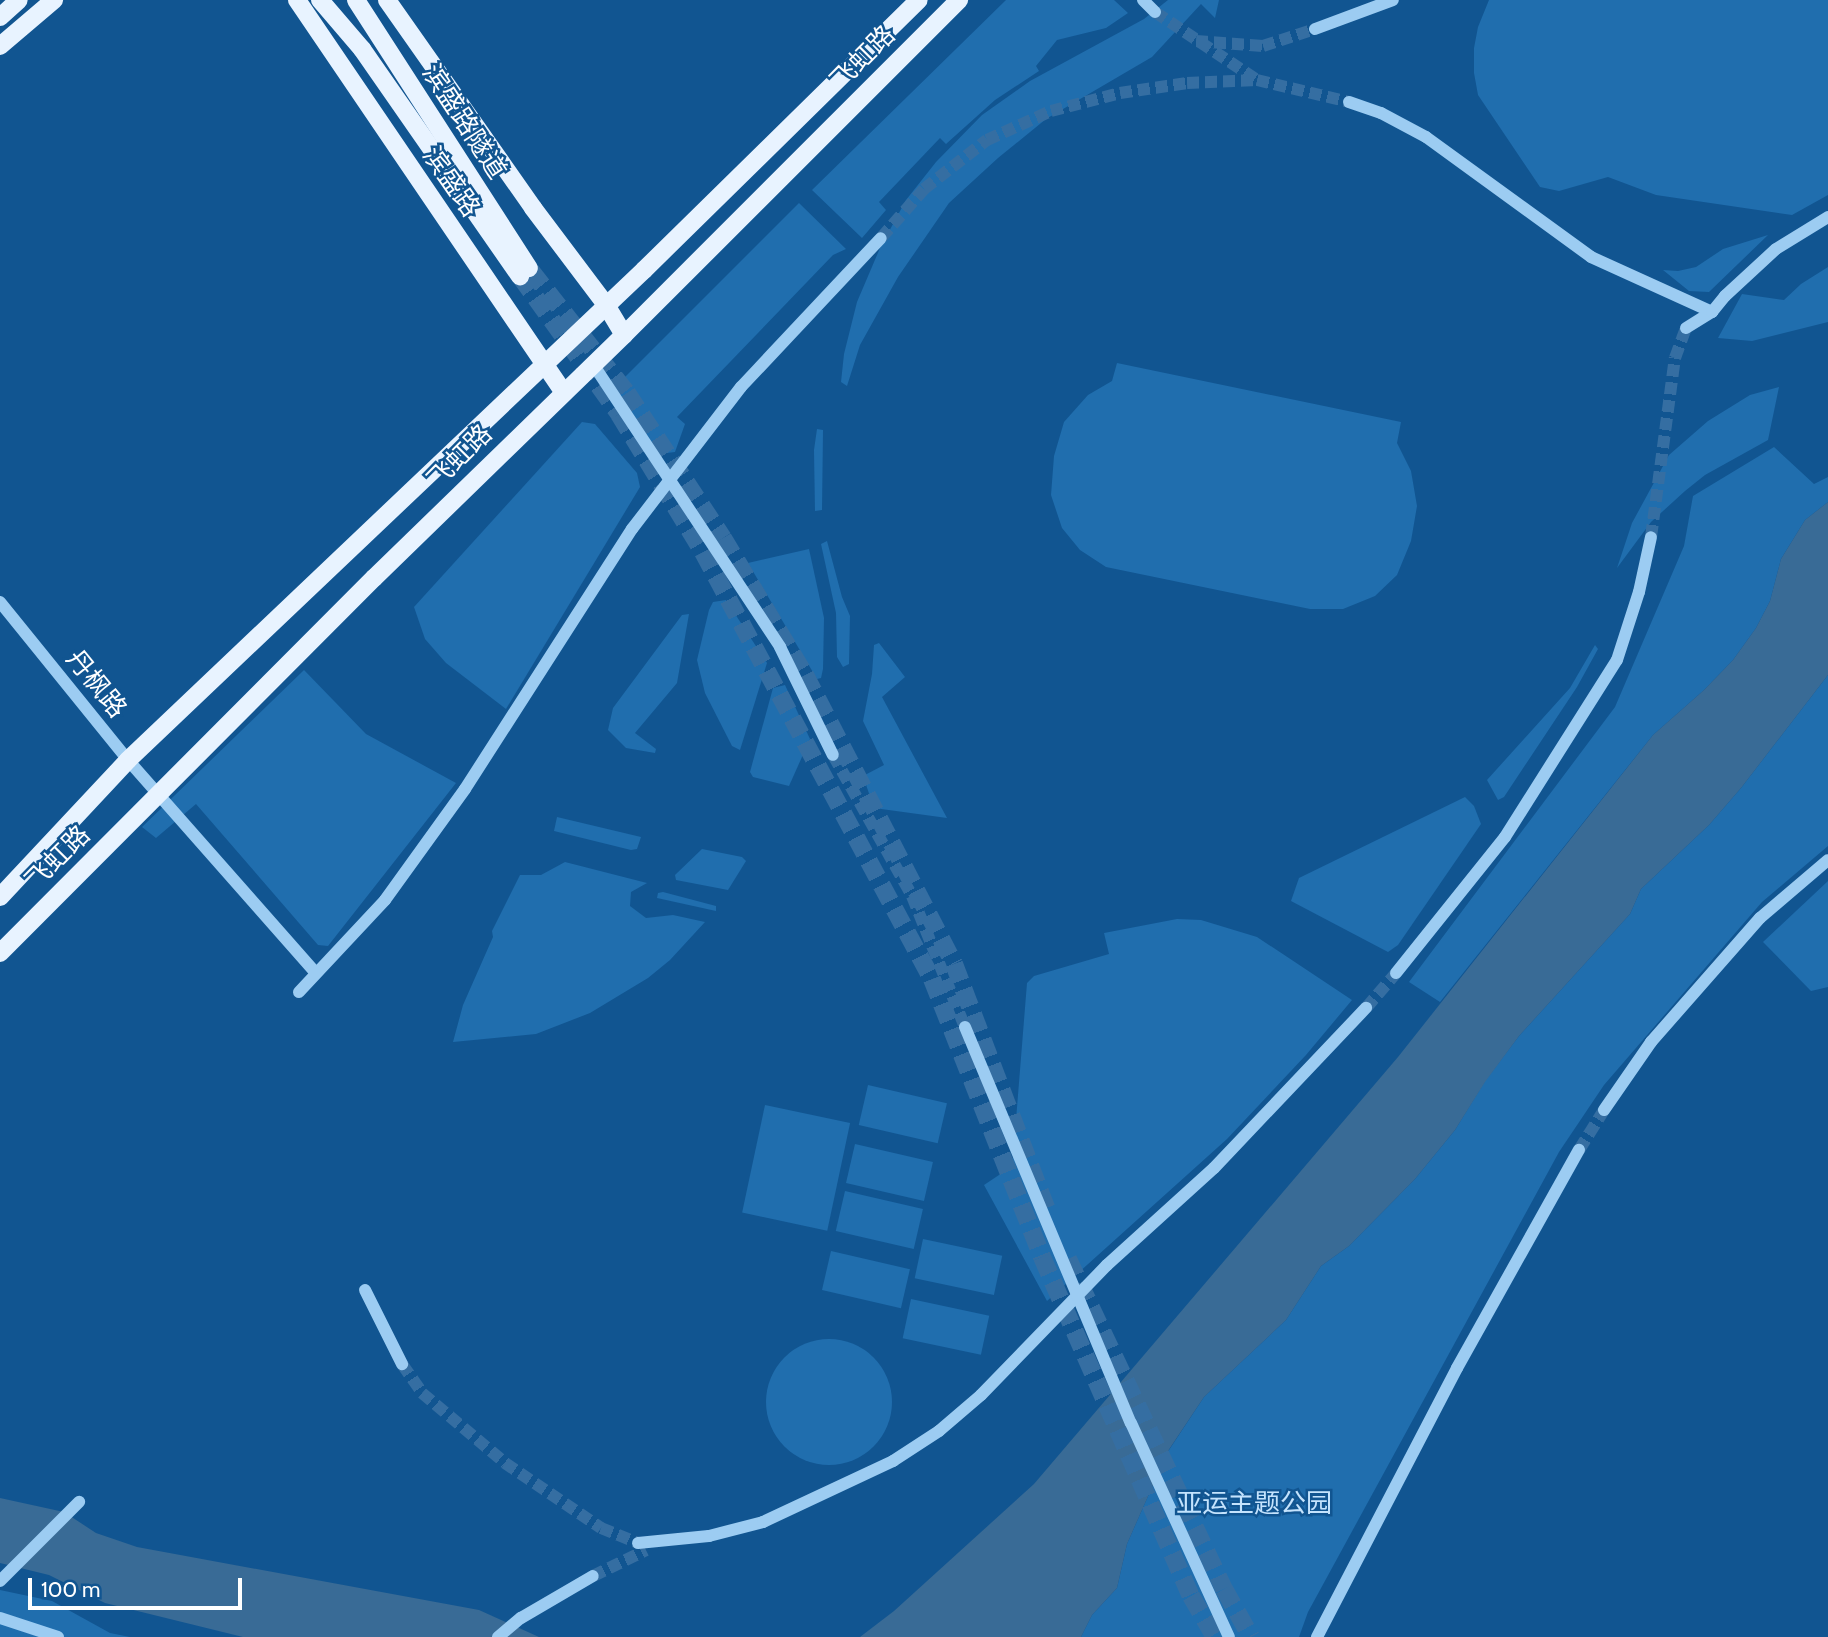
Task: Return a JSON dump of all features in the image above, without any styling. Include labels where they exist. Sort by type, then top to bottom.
[{"type":"main road","points":[[0,17],[19,0]]},
{"type":"main road","points":[[0,46],[54,0]]},
{"type":"main road","name":"滨盛路","points":[[297,0],[541,365],[563,392]]},
{"type":"main road","name":"滨盛路隧道","points":[[320,0],[362,49],[526,274],[356,0]]},
{"type":"main road","name":"滨盛路","points":[[387,0],[533,208],[606,305],[624,335]]},
{"type":"main road","name":"飞虹路","points":[[0,897],[128,760],[606,305],[919,0]]},
{"type":"main road","name":"飞虹路","points":[[0,953],[959,0]]},
{"type":"street","points":[[1143,0],[1155,12]]},
{"type":"street","points":[[1315,29],[1393,0]]},
{"type":"street","points":[[1349,102],[1381,113],[1426,137],[1591,257],[1712,312]]},
{"type":"street","points":[[1686,328],[1712,312],[1725,296],[1776,249],[1828,217]]},
{"type":"street","points":[[299,992],[385,900],[465,789],[632,529],[741,387],[881,238]]},
{"type":"street","points":[[593,364],[780,647],[833,755]]},
{"type":"street","points":[[1396,973],[1506,837],[1617,660],[1639,592],[1651,537]]},
{"type":"street","name":"丹枫路","points":[[0,601],[128,760],[316,973]]},
{"type":"street","points":[[1604,1111],[1651,1042],[1760,918],[1828,860]]},
{"type":"street","points":[[642,1547],[709,1536],[763,1522],[882,1466],[939,1431],[981,1395],[1107,1265],[1214,1168],[1366,1008]]},
{"type":"street","points":[[965,1027],[1131,1423],[1229,1637]]},
{"type":"street","points":[[1317,1637],[1457,1368],[1579,1150]]},
{"type":"street","points":[[365,1290],[402,1363]]},
{"type":"street","points":[[0,1580],[79,1502]]},
{"type":"street","points":[[498,1637],[521,1618],[593,1577]]},
{"type":"street","points":[[0,1618],[58,1637]]},
{"type":"green space","points":[[1006,0],[1114,0],[1128,13],[1106,28],[1057,40],[1036,66],[1039,71],[995,100],[946,144],[940,138],[879,202],[886,210],[862,238],[812,190]]},
{"type":"green space","points":[[1168,0],[1219,0],[1215,18],[1201,4],[1152,57],[1046,119],[949,203],[898,277],[860,345],[847,386],[841,382],[844,354],[857,302],[880,248],[906,200],[936,162],[982,115],[1030,81],[1144,19]]},
{"type":"green space","points":[[1489,0],[1828,0],[1828,195],[1792,215],[1656,195],[1608,177],[1559,191],[1540,187],[1478,95],[1474,73],[1474,48],[1478,27]]},
{"type":"green space","points":[[799,203],[846,249],[833,255],[677,417],[685,424],[675,452],[659,454],[615,387]]},
{"type":"green space","points":[[1768,235],[1709,292],[1689,291],[1663,270],[1678,271],[1696,267],[1723,249]]},
{"type":"green space","points":[[1828,267],[1828,322],[1752,341],[1718,338],[1742,294],[1784,300],[1801,284]]},
{"type":"green space","points":[[1117,363],[1401,422],[1397,443],[1411,471],[1417,506],[1411,541],[1397,575],[1375,596],[1343,609],[1310,609],[1106,567],[1080,550],[1062,528],[1051,495],[1054,456],[1064,422],[1088,395],[1112,381]]},
{"type":"green space","points":[[1779,387],[1768,440],[1705,475],[1685,491],[1651,522],[1617,568],[1632,523],[1669,455],[1708,421],[1750,395]]},
{"type":"green space","points":[[582,422],[595,424],[637,473],[640,487],[506,709],[446,663],[425,639],[414,607]]},
{"type":"green space","points":[[817,429],[823,430],[822,510],[815,511],[814,450]]},
{"type":"green space","points":[[1774,447],[1814,484],[1828,477],[1828,502],[1805,520],[1781,559],[1770,601],[1756,628],[1733,660],[1653,735],[1440,1002],[1409,982],[1615,707],[1684,546],[1693,496]]},
{"type":"green space","points":[[827,541],[850,616],[849,664],[843,667],[837,657],[836,613],[821,544]]},
{"type":"green space","points":[[809,549],[824,618],[823,669],[821,678],[817,679],[748,563]]},
{"type":"green space","points":[[726,600],[767,663],[740,750],[732,746],[705,693],[697,660],[709,610],[713,602]]},
{"type":"green space","points":[[689,614],[677,683],[635,733],[656,749],[655,753],[626,748],[608,730],[613,708],[682,615]]},
{"type":"green space","points":[[879,643],[905,677],[882,697],[947,818],[874,808],[863,776],[884,765],[863,721],[872,674],[874,645]]},
{"type":"green space","points":[[1595,645],[1598,649],[1577,687],[1504,797],[1498,800],[1487,780],[1570,688]]},
{"type":"green space","points":[[304,670],[366,734],[456,783],[328,946],[318,945],[196,804],[156,838],[142,827]]},
{"type":"green space","name":"亚运主题公园","points":[[1828,675],[1828,846],[1762,902],[1604,1085],[1559,1152],[1308,1612],[1299,1637],[1081,1637],[1092,1615],[1117,1588],[1127,1544],[1167,1453],[1204,1397],[1286,1320],[1321,1266],[1349,1246],[1415,1179],[1455,1130],[1485,1081],[1519,1036],[1630,914],[1641,889],[1709,825],[1741,788]]},
{"type":"green space","points":[[785,685],[810,739],[789,786],[753,777],[750,772],[773,688]]},
{"type":"green space","points":[[1465,797],[1474,806],[1481,824],[1398,945],[1388,952],[1291,901],[1299,878]]},
{"type":"green space","points":[[557,817],[641,837],[637,849],[631,850],[554,831]]},
{"type":"green space","points":[[702,849],[742,857],[746,861],[728,890],[676,880],[675,875]]},
{"type":"green space","points":[[565,862],[647,883],[631,892],[630,906],[646,918],[673,915],[705,922],[670,960],[648,978],[590,1013],[536,1034],[453,1042],[463,1005],[493,937],[492,931],[520,875],[541,875]]},
{"type":"green space","points":[[1828,881],[1828,987],[1811,991],[1763,942]]},
{"type":"green space","points":[[658,893],[716,906],[716,911],[657,898]]},
{"type":"green space","points":[[1177,919],[1201,920],[1257,937],[1352,1000],[1306,1055],[1227,1139],[1047,1301],[984,1185],[1008,1169],[1013,1157],[1027,983],[1034,976],[1109,954],[1104,933]]},
{"type":"green space","points":[[868,1085],[947,1103],[938,1143],[859,1125]]},
{"type":"green space","points":[[765,1105],[850,1123],[827,1231],[742,1213]]},
{"type":"green space","points":[[855,1144],[933,1162],[924,1201],[846,1183]]},
{"type":"green space","points":[[845,1191],[923,1209],[914,1249],[836,1231]]},
{"type":"green space","points":[[923,1239],[1002,1256],[994,1295],[915,1278]]},
{"type":"green space","points":[[831,1251],[910,1269],[901,1308],[822,1290]]},
{"type":"green space","points":[[911,1299],[989,1316],[981,1355],[903,1338]]},
{"type":"green space","points":[[829,1339],[853,1344],[873,1358],[887,1378],[892,1402],[887,1426],[873,1446],[853,1460],[829,1465],[805,1460],[785,1446],[771,1426],[766,1402],[771,1378],[785,1358],[805,1344]]},
{"type":"green space","points":[[0,1590],[52,1601],[110,1633],[130,1637],[0,1637]]},
{"type":"shaded area","points":[[1828,502],[1828,675],[1741,788],[1709,825],[1641,889],[1630,914],[1519,1036],[1485,1082],[1455,1130],[1415,1179],[1349,1246],[1321,1266],[1286,1320],[1204,1397],[1168,1451],[1127,1544],[1117,1588],[1092,1615],[1081,1637],[860,1637],[894,1611],[1034,1484],[1398,1057],[1653,735],[1733,660],[1756,628],[1770,601],[1781,559],[1805,520]]},
{"type":"shaded area","points":[[0,1498],[64,1512],[96,1533],[137,1547],[479,1610],[539,1637],[243,1637],[105,1603],[49,1575],[0,1563]]},
{"type":"tunnel","points":[[1155,12],[1257,80]]},
{"type":"tunnel","points":[[1196,41],[1263,46],[1315,29]]},
{"type":"tunnel","points":[[881,238],[924,189],[987,140],[1051,111],[1120,93],[1187,83],[1257,80],[1349,102]]},
{"type":"tunnel","points":[[531,271],[627,393],[723,538],[805,675],[954,964],[1046,1208]]},
{"type":"tunnel","points":[[520,276],[619,414],[703,552],[932,979],[1042,1257],[1191,1596],[1215,1637]]},
{"type":"tunnel","points":[[1651,537],[1675,358],[1686,328]]},
{"type":"tunnel","points":[[833,755],[912,896],[965,1027]]},
{"type":"tunnel","points":[[1366,1008],[1396,973]]},
{"type":"tunnel","points":[[1579,1150],[1604,1110]]},
{"type":"tunnel","points":[[1068,1259],[1224,1589],[1251,1637]]},
{"type":"tunnel","points":[[402,1364],[422,1393],[505,1463],[601,1528],[638,1543]]},
{"type":"tunnel","points":[[593,1576],[646,1550]]}]
